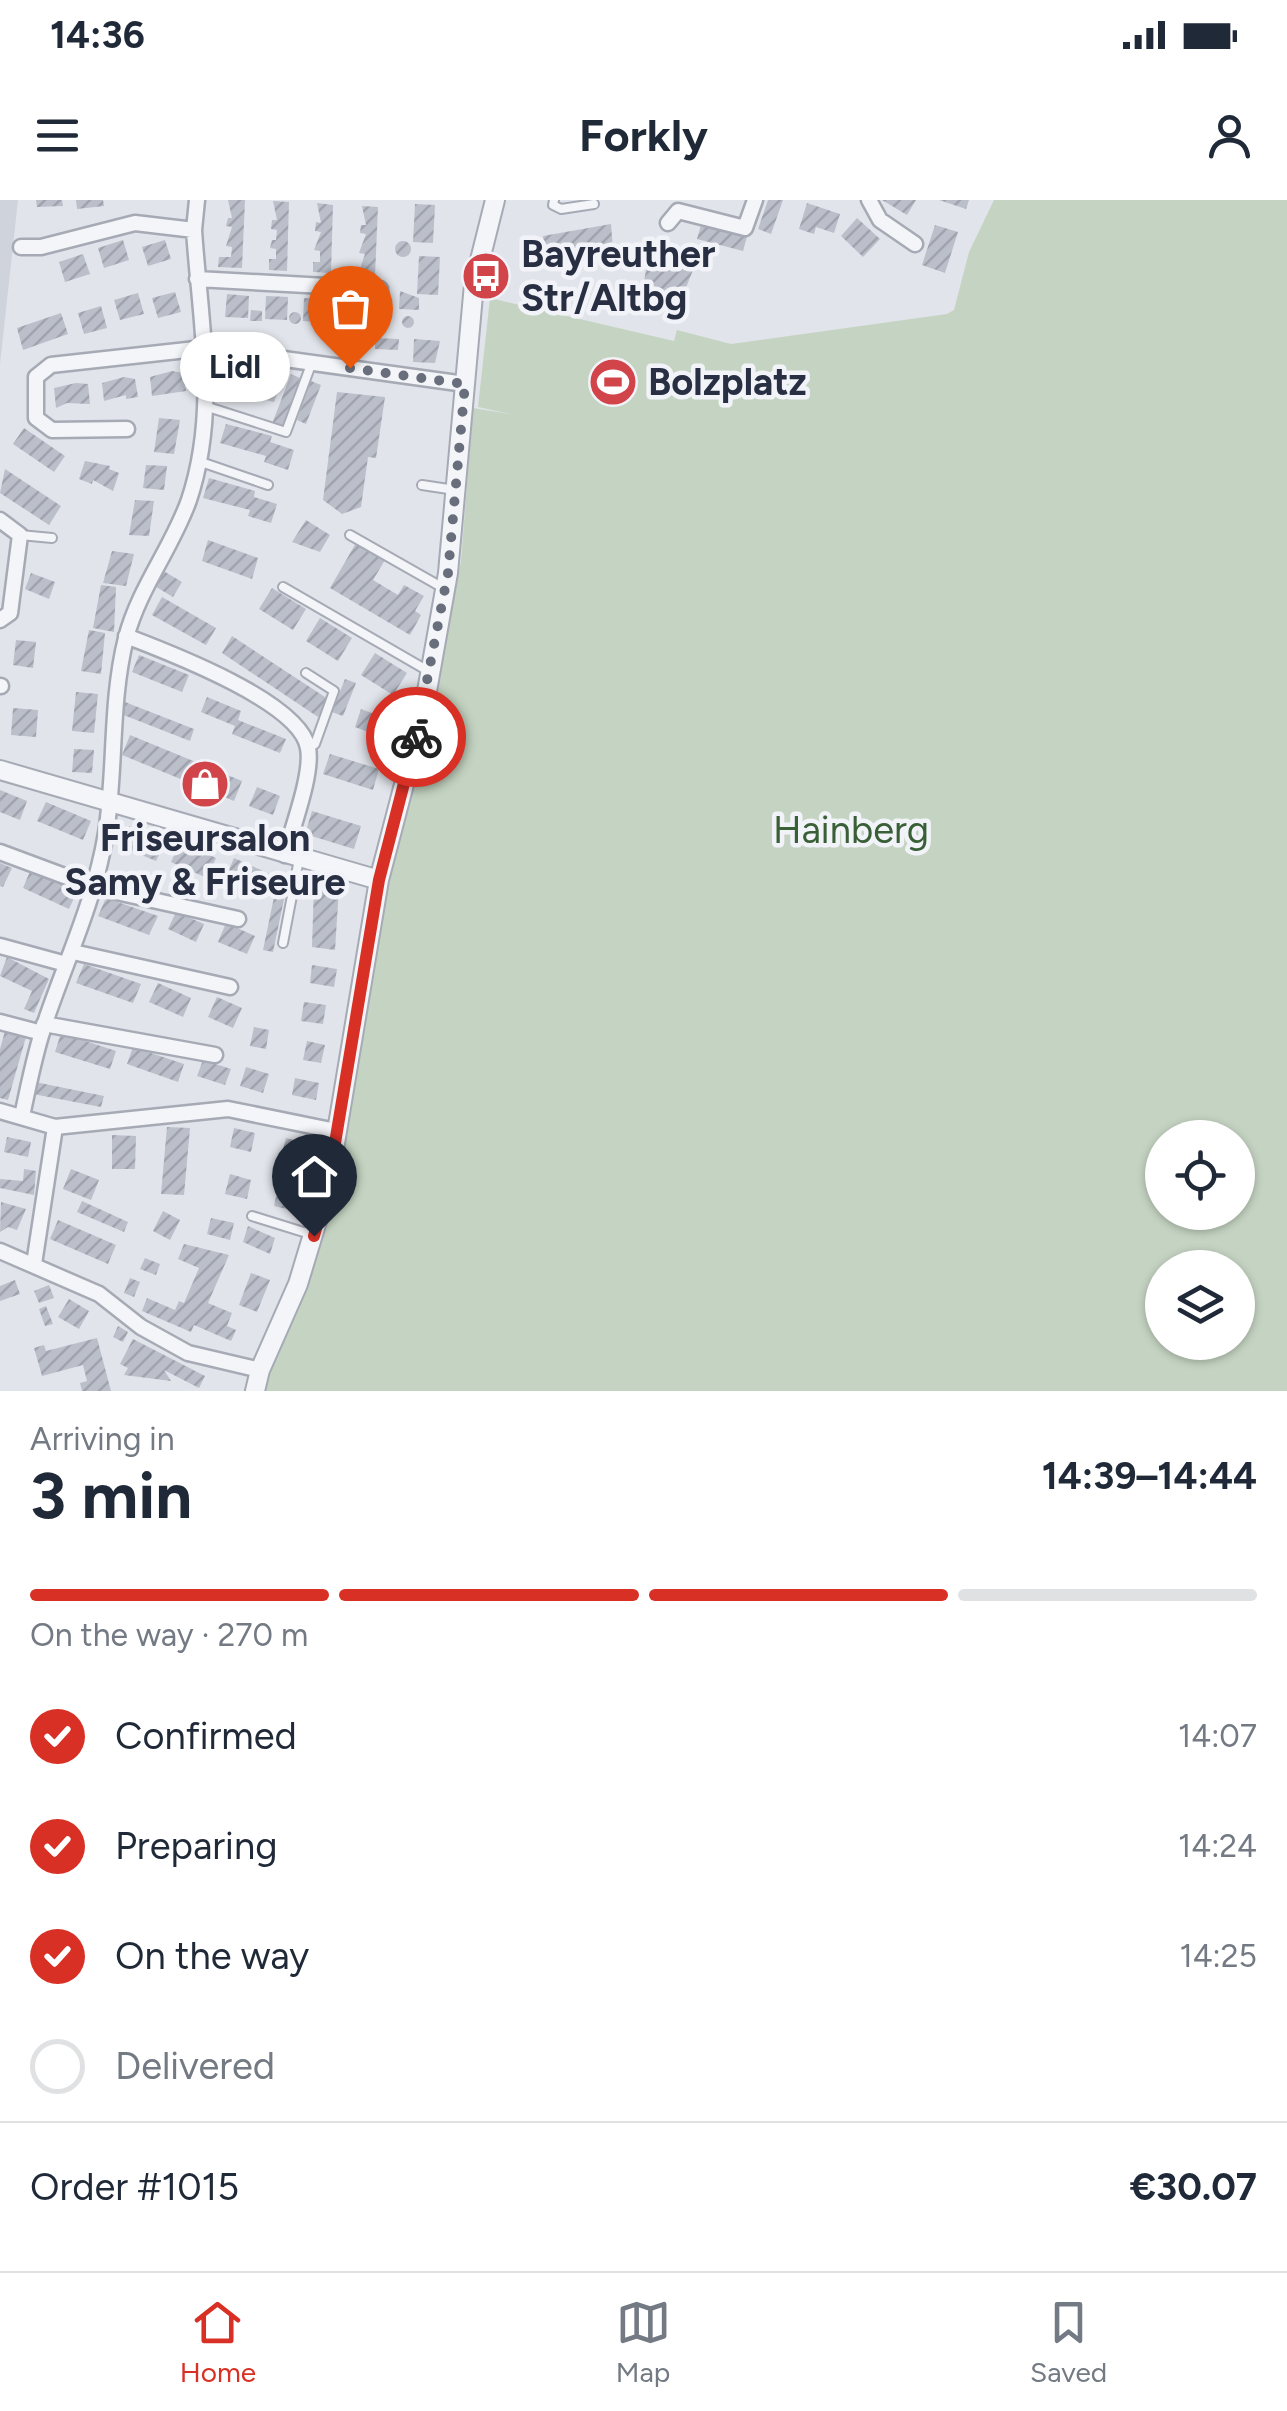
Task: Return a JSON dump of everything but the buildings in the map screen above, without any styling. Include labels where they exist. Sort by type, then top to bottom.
[{"type":"street","points":[[22,1116],[43,1029],[94,887],[108,802],[116,686],[126,636],[136,604],[187,506],[201,462],[208,408],[194,230],[197,200]]},
{"type":"street","points":[[256,1391],[260,1370],[314,1236],[379,880],[431,672],[445,589],[474,284],[494,200]]},
{"type":"street","points":[[668,222],[678,211],[745,228],[754,200]]},
{"type":"street","points":[[869,200],[880,220],[914,244]]},
{"type":"street","points":[[21,247],[41,248],[135,223],[194,230]]},
{"type":"street","points":[[197,279],[380,288],[380,296]]},
{"type":"street","points":[[127,429],[52,430],[36,418],[36,377],[51,365],[205,348],[465,384]]},
{"type":"street","points":[[0,520],[20,536],[10,613],[0,620]]},
{"type":"street","points":[[126,636],[228,681],[293,720],[308,748],[292,857]]},
{"type":"street","points":[[0,770],[379,880]]},
{"type":"street","points":[[0,852],[94,887],[238,919]]},
{"type":"street","points":[[0,946],[230,987]]},
{"type":"street","points":[[0,1022],[215,1056]]},
{"type":"street","points":[[0,1111],[55,1127],[228,1109],[336,1131]]},
{"type":"street","points":[[34,1264],[55,1127]]},
{"type":"street","points":[[0,1251],[99,1294],[141,1327],[188,1353],[260,1370]]},
{"type":"lane","points":[[554,200],[556,209],[594,204]]},
{"type":"lane","points":[[208,408],[286,432],[312,362]]},
{"type":"lane","points":[[201,462],[268,484]]},
{"type":"lane","points":[[422,485],[455,490]]},
{"type":"lane","points":[[350,535],[445,589]]},
{"type":"lane","points":[[20,536],[52,538]]},
{"type":"lane","points":[[282,587],[431,672]]},
{"type":"lane","points":[[306,673],[334,691],[315,744],[308,748]]},
{"type":"lane","points":[[283,943],[292,857]]},
{"type":"lane","points":[[252,1216],[314,1236]]},
{"type":"shaded area","points":[[0,200],[18,200],[0,364]]},
{"type":"green space","name":"Hainberg","points":[[994,200],[1287,200],[1287,1391],[252,1391],[344,1132],[378,906],[440,674],[461,561],[473,408],[510,414],[478,407],[490,298],[674,341],[677,330],[731,344],[954,310],[969,252]]},
{"type":"way so far","points":[[350,368],[465,384],[448,573],[416,737]]},
{"type":"place","name":"Bayreuther Str/Altbg","points":[[486,276]]},
{"type":"place","name":"Lidl","points":[[350,368]]},
{"type":"place","name":"Bolzplatz","points":[[613,382]]},
{"type":"place","name":"Friseursalon Samy & Friseure","points":[[205,784]]},
{"type":"route","points":[[314,1236],[328,1185],[379,880],[416,737]]}]
